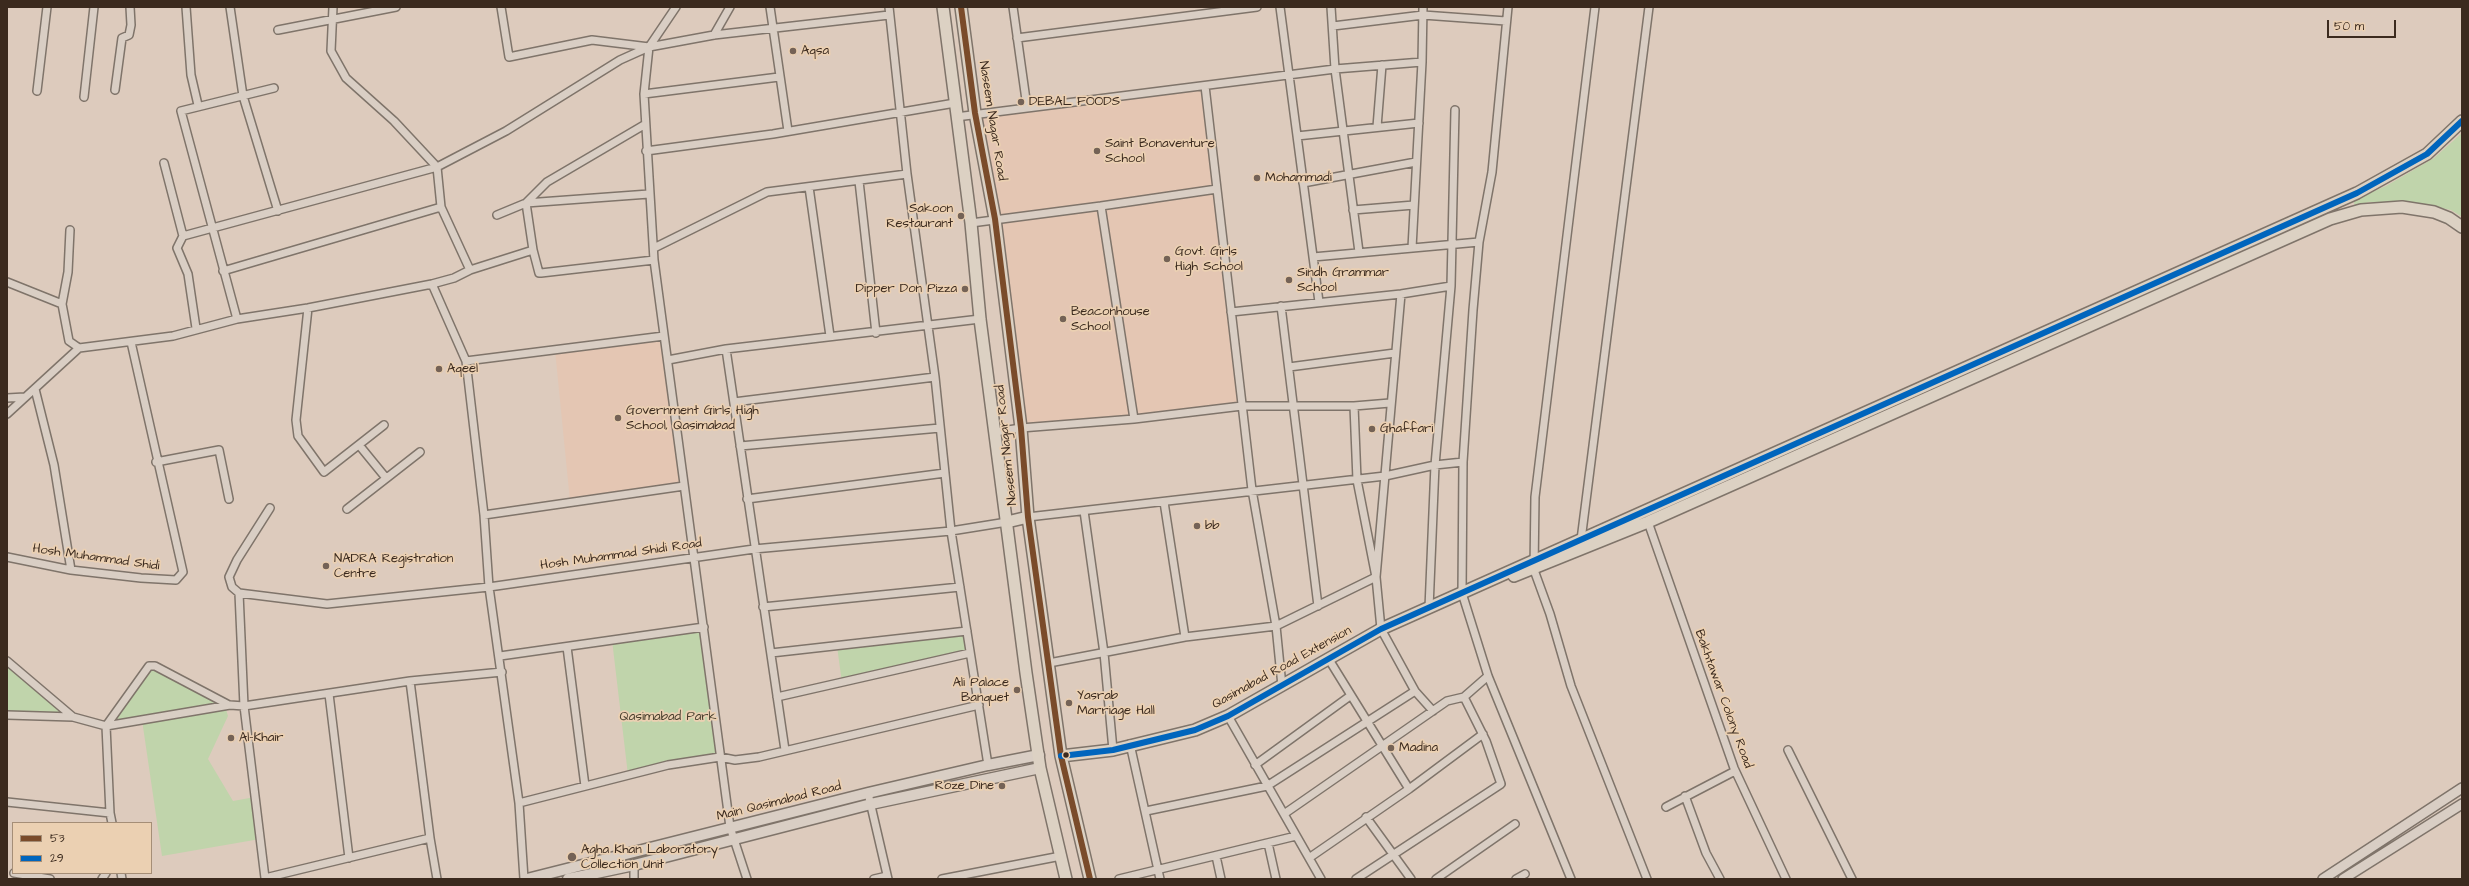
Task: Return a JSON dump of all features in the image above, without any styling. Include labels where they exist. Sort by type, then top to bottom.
[{"type":"main road","name":"Naseem Nagar Road","points":[[943,7],[954,103],[971,223],[980,319],[1026,672],[1040,768],[1066,879]]},
{"type":"main road","name":"Naseem Nagar Road","points":[[961,7],[975,113],[995,219],[1021,428],[1028,517],[1050,663],[1061,756],[1090,879]]},
{"type":"main road","points":[[1534,565],[1581,540],[2357,193],[2427,154],[2462,121]]},
{"type":"main road","points":[[1534,565],[1648,522],[2330,219],[2361,210],[2402,207],[2434,212],[2449,218],[2462,227]]},
{"type":"main road","points":[[1007,522],[1028,517]]},
{"type":"main road","name":"Qasimabad Road Extension","points":[[1061,756],[1113,750],[1130,744],[1195,730],[1228,716],[1328,658],[1381,630],[1462,593],[1534,565]]},
{"type":"main road","name":"Main Qasimabad Road","points":[[526,879],[988,764],[1039,756]]},
{"type":"main road","name":"Main Qasimabad Road","points":[[568,879],[634,865],[871,804],[1040,768]]},
{"type":"street","points":[[37,92],[47,7]]},
{"type":"street","points":[[84,97],[94,7]]},
{"type":"street","points":[[115,90],[122,38],[129,35],[131,24],[130,7]]},
{"type":"street","points":[[186,7],[191,75],[198,105]]},
{"type":"street","points":[[230,7],[243,96],[278,211]]},
{"type":"street","points":[[334,7],[331,51],[346,78],[394,121],[437,167],[441,207],[470,270]]},
{"type":"street","points":[[278,30],[396,7]]},
{"type":"street","points":[[502,7],[509,57],[592,40],[649,47]]},
{"type":"street","points":[[676,7],[649,47],[644,94],[644,125],[654,260],[730,827],[747,879]]},
{"type":"street","points":[[714,35],[730,7]]},
{"type":"street","points":[[770,7],[788,131]]},
{"type":"street","points":[[889,7],[907,174],[935,377],[951,531],[988,764]]},
{"type":"street","points":[[1013,7],[1016,38],[1027,107]]},
{"type":"street","points":[[1016,38],[1210,10],[1257,7]]},
{"type":"street","points":[[1280,7],[1319,302]]},
{"type":"street","points":[[1330,7],[1333,26],[1335,69],[1344,130],[1347,175],[1359,252]]},
{"type":"street","points":[[1508,7],[1492,172],[1479,242],[1463,462],[1462,593],[1488,676],[1571,879]]},
{"type":"street","points":[[1595,7],[1535,496],[1534,565],[1572,686],[1647,879]]},
{"type":"street","points":[[1581,540],[1649,7]]},
{"type":"street","points":[[1333,26],[1423,11],[1506,21]]},
{"type":"street","points":[[1412,248],[1422,62],[1423,11]]},
{"type":"street","points":[[183,236],[437,167],[506,131],[620,60],[649,47],[714,35],[773,30],[889,15]]},
{"type":"street","points":[[956,117],[975,113],[1335,69],[1422,62]]},
{"type":"street","points":[[1378,127],[1382,65]]},
{"type":"street","points":[[644,94],[779,77]]},
{"type":"street","points":[[1205,86],[1252,490],[1276,626],[1282,686]]},
{"type":"street","points":[[237,319],[181,113],[182,110],[198,105],[274,88]]},
{"type":"street","points":[[646,151],[788,131],[954,103]]},
{"type":"street","points":[[1429,608],[1435,465],[1451,286],[1455,110]]},
{"type":"street","points":[[1297,136],[1419,123]]},
{"type":"street","points":[[526,203],[547,182],[644,125]]},
{"type":"street","points":[[1303,183],[1416,162]]},
{"type":"street","points":[[164,163],[183,236],[177,248],[188,274],[196,328]]},
{"type":"street","points":[[654,248],[767,192],[907,174]]},
{"type":"street","points":[[858,181],[876,333]]},
{"type":"street","points":[[810,187],[830,336]]},
{"type":"street","points":[[971,223],[1217,189]]},
{"type":"street","points":[[497,214],[526,203],[649,194]]},
{"type":"street","points":[[526,203],[533,250],[541,273],[654,260]]},
{"type":"street","points":[[1353,210],[1414,205]]},
{"type":"street","points":[[1101,206],[1134,418]]},
{"type":"street","points":[[223,271],[441,207]]},
{"type":"street","points":[[70,230],[68,272],[62,304],[69,341],[79,348]]},
{"type":"street","points":[[1313,256],[1479,242]]},
{"type":"street","points":[[7,414],[79,348],[173,336],[196,328],[237,319],[308,308],[432,284],[454,278],[470,270],[533,250]]},
{"type":"street","points":[[7,282],[62,304]]},
{"type":"street","points":[[432,284],[466,361],[484,515],[489,587],[500,656],[519,803],[526,879]]},
{"type":"street","points":[[1231,312],[1401,294],[1451,286]]},
{"type":"street","points":[[1376,577],[1390,403],[1401,294]]},
{"type":"street","points":[[1281,306],[1318,606]]},
{"type":"street","points":[[308,308],[296,420],[298,436],[324,472],[384,425]]},
{"type":"street","points":[[668,360],[726,349],[830,336],[876,333],[980,319]]},
{"type":"street","points":[[466,361],[664,336]]},
{"type":"street","points":[[131,342],[156,462],[219,450],[229,499]]},
{"type":"street","points":[[726,349],[754,549],[786,750]]},
{"type":"street","points":[[1289,367],[1395,353]]},
{"type":"street","points":[[734,402],[935,377]]},
{"type":"street","points":[[35,389],[54,465],[71,570]]},
{"type":"street","points":[[7,398],[25,397]]},
{"type":"street","points":[[995,432],[1021,428],[1134,418],[1242,406],[1354,406],[1390,403]]},
{"type":"street","points":[[1354,406],[1357,480],[1376,577],[1381,630],[1415,691],[1433,712]]},
{"type":"street","points":[[740,446],[940,428]]},
{"type":"street","points":[[359,445],[386,478]]},
{"type":"street","points":[[346,509],[420,452]]},
{"type":"street","name":"Hosh Muhammad Shidi","points":[[7,558],[71,570],[141,578],[176,580],[183,572],[156,462]]},
{"type":"street","points":[[1028,517],[1164,502],[1252,490],[1357,480],[1385,476],[1435,465],[1463,462]]},
{"type":"street","points":[[748,499],[945,473]]},
{"type":"street","points":[[484,515],[684,486]]},
{"type":"street","points":[[1164,502],[1185,637]]},
{"type":"street","points":[[270,508],[237,560],[229,577],[232,587],[239,593],[244,706],[263,878],[430,838]]},
{"type":"street","points":[[1084,511],[1104,653],[1113,750]]},
{"type":"street","name":"Hosh Muhammad Shidi Road","points":[[239,593],[327,604],[489,587],[694,556],[951,531],[1007,522]]},
{"type":"street","name":"Bakhtawar Colony Road","points":[[1648,522],[1735,771],[1786,879]]},
{"type":"street","points":[[1050,663],[1185,637],[1276,626],[1376,577]]},
{"type":"street","points":[[764,607],[960,587]]},
{"type":"street","points":[[500,656],[704,627]]},
{"type":"street","points":[[771,653],[967,631]]},
{"type":"street","points":[[567,646],[585,786]]},
{"type":"street","points":[[777,697],[970,653]]},
{"type":"street","points":[[1328,658],[1350,696],[1409,789]]},
{"type":"street","points":[[7,661],[73,717]]},
{"type":"street","points":[[112,822],[110,813],[106,726],[152,665],[230,705]]},
{"type":"street","points":[[7,715],[73,717],[106,726],[230,705],[244,706],[410,681],[502,672]]},
{"type":"street","points":[[1284,814],[1447,702],[1464,697],[1488,676]]},
{"type":"street","points":[[410,681],[430,838],[437,879]]},
{"type":"street","points":[[1146,811],[1267,786],[1415,691]]},
{"type":"street","points":[[329,694],[349,858]]},
{"type":"street","points":[[1255,765],[1350,696]]},
{"type":"street","points":[[1358,878],[1394,856],[1501,784],[1483,734],[1464,697]]},
{"type":"street","points":[[519,803],[668,765],[720,757],[735,760],[786,750],[978,705]]},
{"type":"street","points":[[1228,716],[1322,879]]},
{"type":"street","points":[[1309,858],[1366,817],[1409,789],[1483,734]]},
{"type":"street","points":[[1130,744],[1160,879]]},
{"type":"street","points":[[1788,750],[1852,879]]},
{"type":"street","points":[[1666,807],[1735,771]]},
{"type":"street","points":[[2323,879],[2462,788]]},
{"type":"street","points":[[868,793],[888,877],[874,879]]},
{"type":"street","points":[[1685,796],[1706,852],[1720,879]]},
{"type":"street","points":[[7,802],[110,813]]},
{"type":"street","points":[[2343,879],[2462,804]]},
{"type":"street","points":[[1366,817],[1411,879]]},
{"type":"street","points":[[1436,879],[1515,824]]},
{"type":"street","points":[[1119,879],[1158,871],[1296,836]]},
{"type":"street","points":[[1268,843],[1276,879]]},
{"type":"street","points":[[942,879],[964,877],[1061,856]]},
{"type":"street","points":[[1216,856],[1221,879]]},
{"type":"street","points":[[634,865],[634,879]]},
{"type":"street","points":[[20,874],[50,879]]},
{"type":"street","points":[[1516,879],[1525,874]]},
{"type":"shaded area","points":[[1205,86],[1242,406],[1021,428],[975,113]]},
{"type":"shaded area","name":"Government Girls High School, Qasimabad","points":[[664,336],[684,486],[570,501],[555,350]]},
{"type":"green space","points":[[2462,133],[2462,217],[2451,210],[2409,202],[2369,202],[2355,206],[2353,200],[2386,186],[2434,158]]},
{"type":"green space","name":"Qasimabad Park","points":[[704,627],[720,757],[628,775],[612,640]]},
{"type":"green space","points":[[967,631],[970,653],[842,683],[837,646]]},
{"type":"green space","points":[[7,661],[73,717],[7,715]]},
{"type":"green space","points":[[149,666],[225,706],[228,716],[208,759],[233,801],[255,797],[260,839],[162,856],[142,720],[106,726]]},
{"type":"transit line","name":"53","points":[[961,7],[975,113],[995,219],[1021,428],[1028,517],[1061,756],[1090,879]]},
{"type":"transit line","name":"29","points":[[1061,756],[1113,750],[1195,730],[1228,716],[1381,629],[2357,193],[2427,154],[2462,121]]},
{"type":"place","name":"Aqsa","points":[[793,51]]},
{"type":"place","name":"DEBAL FOODS","points":[[1021,102]]},
{"type":"place","name":"Saint Bonaventure School","points":[[1097,151]]},
{"type":"place","name":"Mohammadi","points":[[1257,178]]},
{"type":"place","name":"Sakoon Restaurant","points":[[961,216]]},
{"type":"place","name":"Govt. Girls High School","points":[[1167,259]]},
{"type":"place","name":"Sindh Grammar School","points":[[1289,280]]},
{"type":"place","name":"Dipper Don Pizza","points":[[965,289]]},
{"type":"place","name":"Beaconhouse School","points":[[1063,319]]},
{"type":"place","name":"Aqeel","points":[[439,369]]},
{"type":"place","name":"Government Girls High School, Qasimabad","points":[[618,418]]},
{"type":"place","name":"Ghaffari","points":[[1372,429]]},
{"type":"place","name":"bb","points":[[1197,526]]},
{"type":"place","name":"NADRA Registration Centre","points":[[326,566]]},
{"type":"place","name":"Ali Palace Banquet","points":[[1017,690]]},
{"type":"place","name":"Yasrab Marriage Hall","points":[[1069,703]]},
{"type":"place","name":"Al-Khair","points":[[231,738]]},
{"type":"place","name":"Madina","points":[[1391,748]]},
{"type":"place","name":"Roze Dine","points":[[1002,786]]},
{"type":"place","name":"Agha Khan Laboratory Collection Unit","points":[[572,857]]}]
